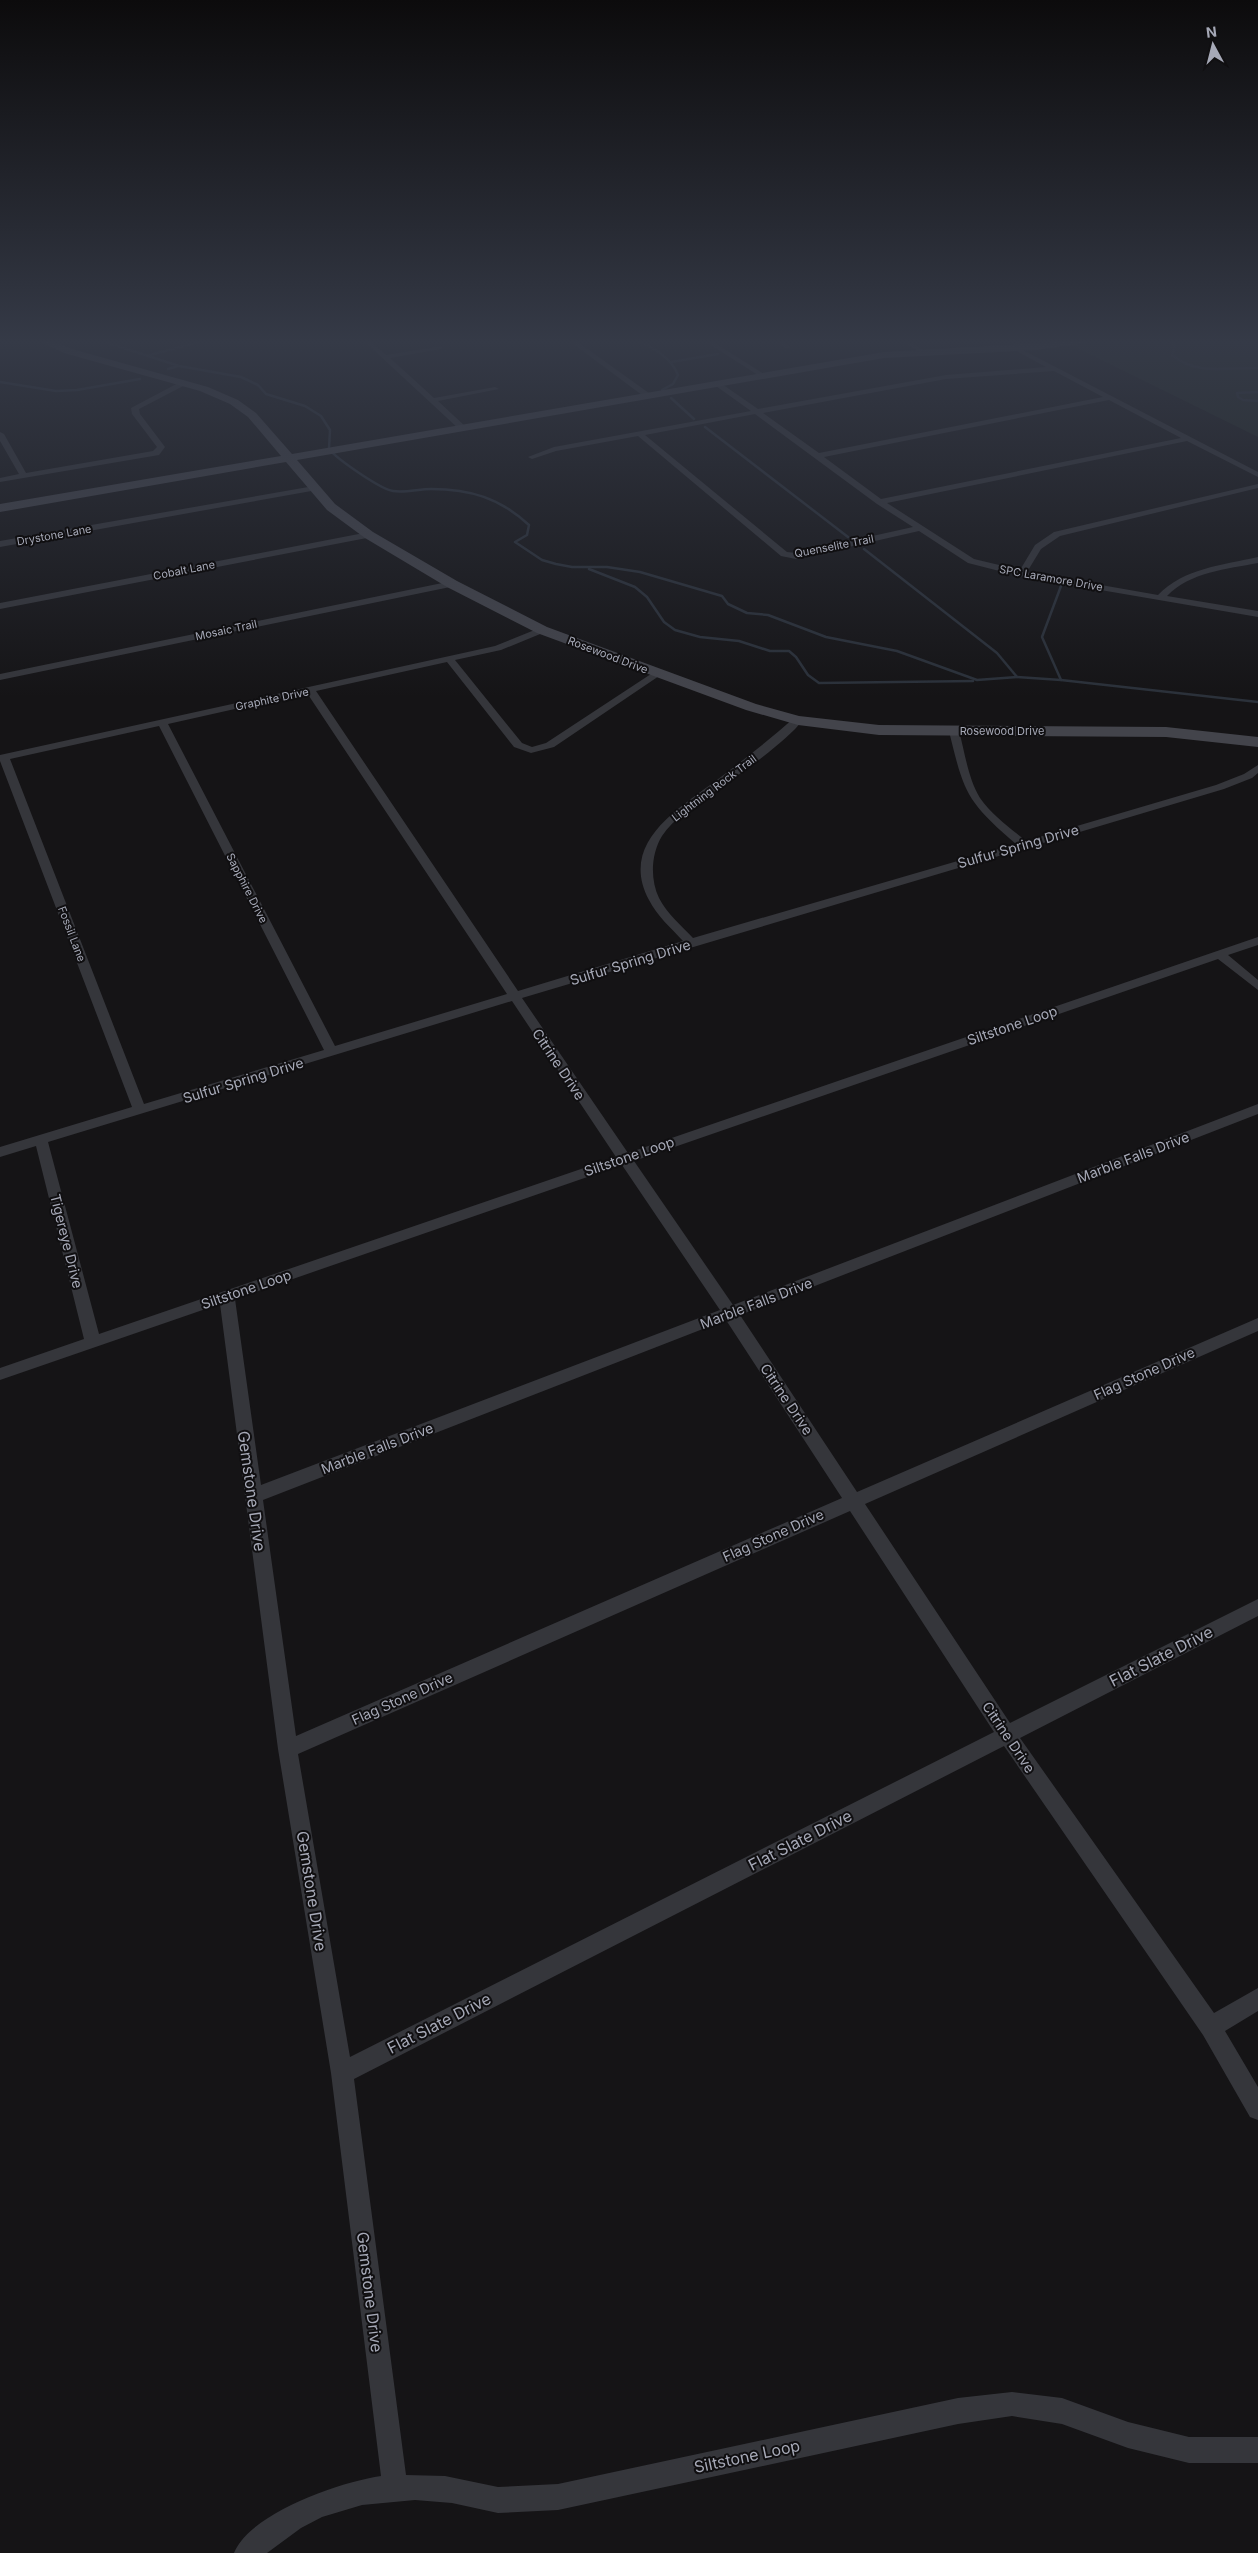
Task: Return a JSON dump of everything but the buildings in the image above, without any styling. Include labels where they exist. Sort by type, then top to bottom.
[{"type":"street","points":[[14,459],[24,476]]},
{"type":"street","points":[[0,480],[121,459]]},
{"type":"street","points":[[0,508],[281,459]]},
{"type":"street","name":"Rosewood Drive","points":[[289,459],[331,507],[369,535],[452,584],[542,630],[751,708],[798,720],[879,730],[1166,732],[1258,742]]},
{"type":"street","name":"Quenselite Trail","points":[[670,459],[784,554],[796,556],[920,528]]},
{"type":"street","name":"SPC Laramore Drive","points":[[821,459],[880,502],[971,561],[1022,574],[1258,614]]},
{"type":"street","points":[[880,502],[1086,459]]},
{"type":"street","points":[[1228,459],[1258,475]]},
{"type":"street","points":[[1022,574],[1038,547],[1057,534],[1258,486]]},
{"type":"street","name":"Drystone Lane","points":[[0,544],[314,488]]},
{"type":"street","name":"Cobalt Lane","points":[[0,606],[369,535]]},
{"type":"street","points":[[1161,597],[1175,583],[1188,578],[1258,560]]},
{"type":"street","name":"Mosaic Trail","points":[[0,677],[452,584]]},
{"type":"street","name":"Graphite Drive","points":[[2,757],[498,648],[542,630]]},
{"type":"street","points":[[449,659],[518,745],[531,750],[550,745],[657,674]]},
{"type":"street","name":"Citrine Drive","points":[[311,690],[623,1158],[730,1313],[1007,1735],[1211,2027],[1258,2109]]},
{"type":"street","name":"Lightning Rock Trail","points":[[691,943],[658,906],[651,893],[647,872],[648,853],[657,836],[672,818],[768,747],[798,720]]},
{"type":"street","name":"Sapphire Drive","points":[[162,722],[332,1053]]},
{"type":"street","points":[[954,731],[967,780],[975,798],[988,813],[1023,844]]},
{"type":"street","name":"Fossil Lane","points":[[2,757],[140,1111]]},
{"type":"street","name":"Sulfur Spring Drive","points":[[0,1152],[691,943],[1220,787],[1248,776],[1258,768]]},
{"type":"street","name":"Siltstone Loop","points":[[0,1374],[1258,941]]},
{"type":"street","points":[[1219,954],[1258,986]]},
{"type":"street","name":"Marble Falls Drive","points":[[253,1496],[1258,1109]]},
{"type":"street","name":"Tigereye Drive","points":[[41,1140],[93,1342]]},
{"type":"street","name":"Gemstone Drive","points":[[227,1296],[288,1748],[342,2072],[395,2486]]},
{"type":"street","name":"Flag Stone Drive","points":[[288,1748],[1258,1324]]},
{"type":"street","name":"Flat Slate Drive","points":[[342,2072],[1258,1607]]},
{"type":"street","points":[[1211,2027],[1258,1998]]},
{"type":"street","name":"Siltstone Loop","points":[[247,2553],[298,2514],[336,2496],[395,2486],[447,2489],[503,2501],[558,2497],[958,2411],[1012,2404],[1062,2411],[1128,2435],[1189,2450],[1258,2450]]},
{"type":"waterway","points":[[341,459],[359,473],[393,491],[445,489],[472,493],[496,502],[529,525],[527,535],[515,542],[542,560],[572,567],[607,567],[640,572],[722,596],[728,604],[747,613],[768,615],[826,637],[897,651],[977,680],[1017,677]]},
{"type":"waterway","points":[[747,459],[848,537]]},
{"type":"waterway","points":[[864,549],[997,653],[1017,677]]},
{"type":"waterway","points":[[589,569],[635,587],[647,597],[664,622],[675,630],[700,637],[739,641],[770,651],[789,651],[796,657],[808,675],[819,683],[973,681]]},
{"type":"waterway","points":[[1061,586],[1042,637],[1061,680]]},
{"type":"waterway","points":[[1017,677],[1061,680]]},
{"type":"waterway","points":[[1061,680],[1258,702]]}]
